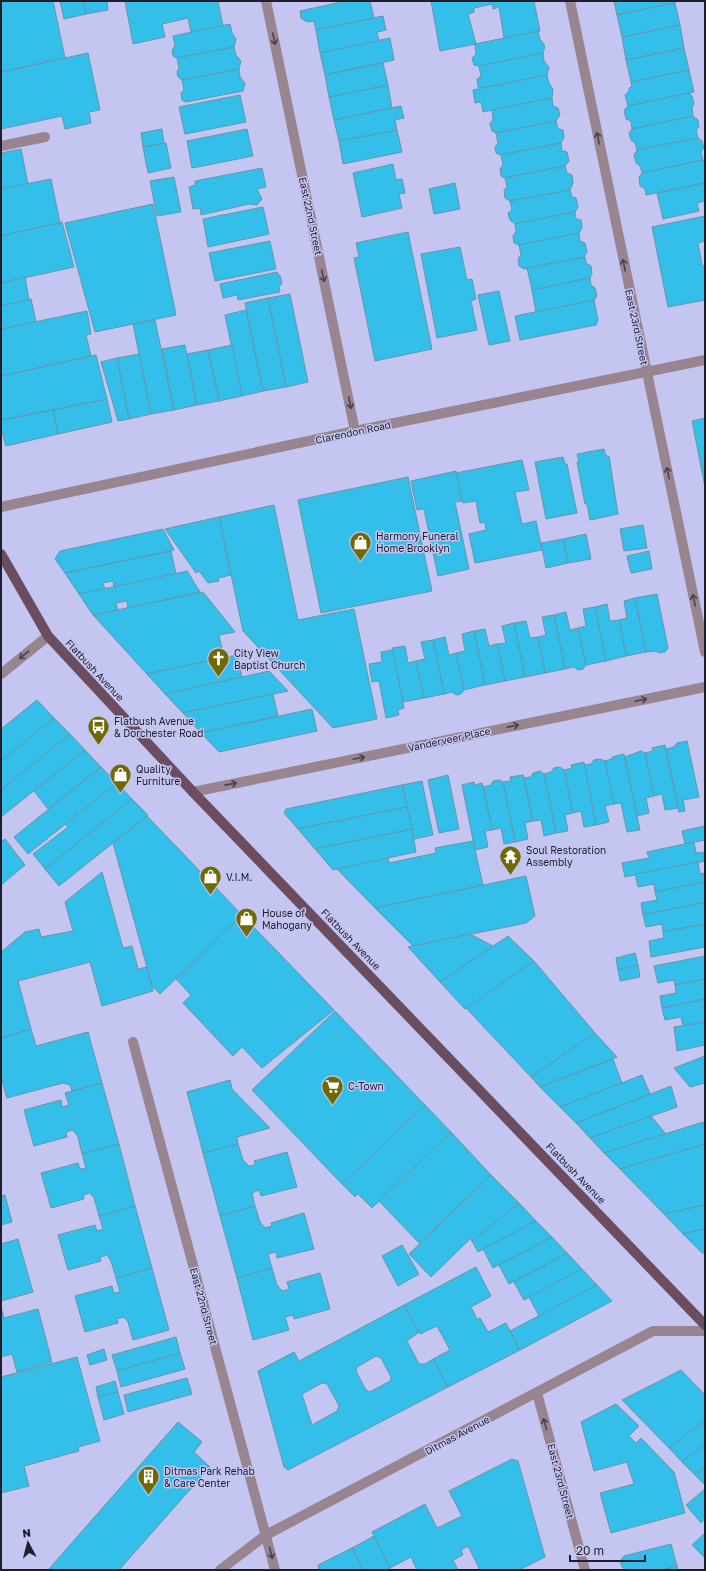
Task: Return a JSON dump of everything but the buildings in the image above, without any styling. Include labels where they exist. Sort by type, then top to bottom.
[{"type":"main road","name":"Flatbush Avenue","points":[[1,554],[48,636],[193,792],[705,1325]]},
{"type":"street","name":"East 22nd Street","points":[[266,1],[355,431]]},
{"type":"street","name":"East 23rd Street","points":[[570,1],[705,652]]},
{"type":"street","points":[[1,146],[45,137]]},
{"type":"street","name":"Clarendon Road","points":[[1,507],[355,431],[705,360]]},
{"type":"street","points":[[1,674],[48,636]]},
{"type":"street","name":"Vanderveer Place","points":[[193,792],[705,687]]},
{"type":"street","name":"East 22nd Street","points":[[133,1042],[275,1570]]},
{"type":"street","name":"Ditmas Avenue","points":[[220,1570],[266,1535],[653,1331],[705,1331]]},
{"type":"street","name":"East 23rd Street","points":[[537,1393],[585,1570]]},
{"type":"place","name":"Harmony Funeral Home Brooklyn","points":[[360,562]]},
{"type":"place","name":"City View Baptist Church","points":[[219,678]]},
{"type":"place","name":"Flatbush Avenue & Dorchester Road","points":[[98,746]]},
{"type":"place","name":"Quality Furniture","points":[[121,794]]},
{"type":"place","name":"Soul Restoration Assembly","points":[[511,876]]},
{"type":"place","name":"V.I.M.","points":[[211,896]]},
{"type":"place","name":"House of Mahogany","points":[[247,938]]},
{"type":"place","name":"C-Town","points":[[333,1106]]},
{"type":"place","name":"Ditmas Park Rehab & Care Center","points":[[148,1496]]}]
